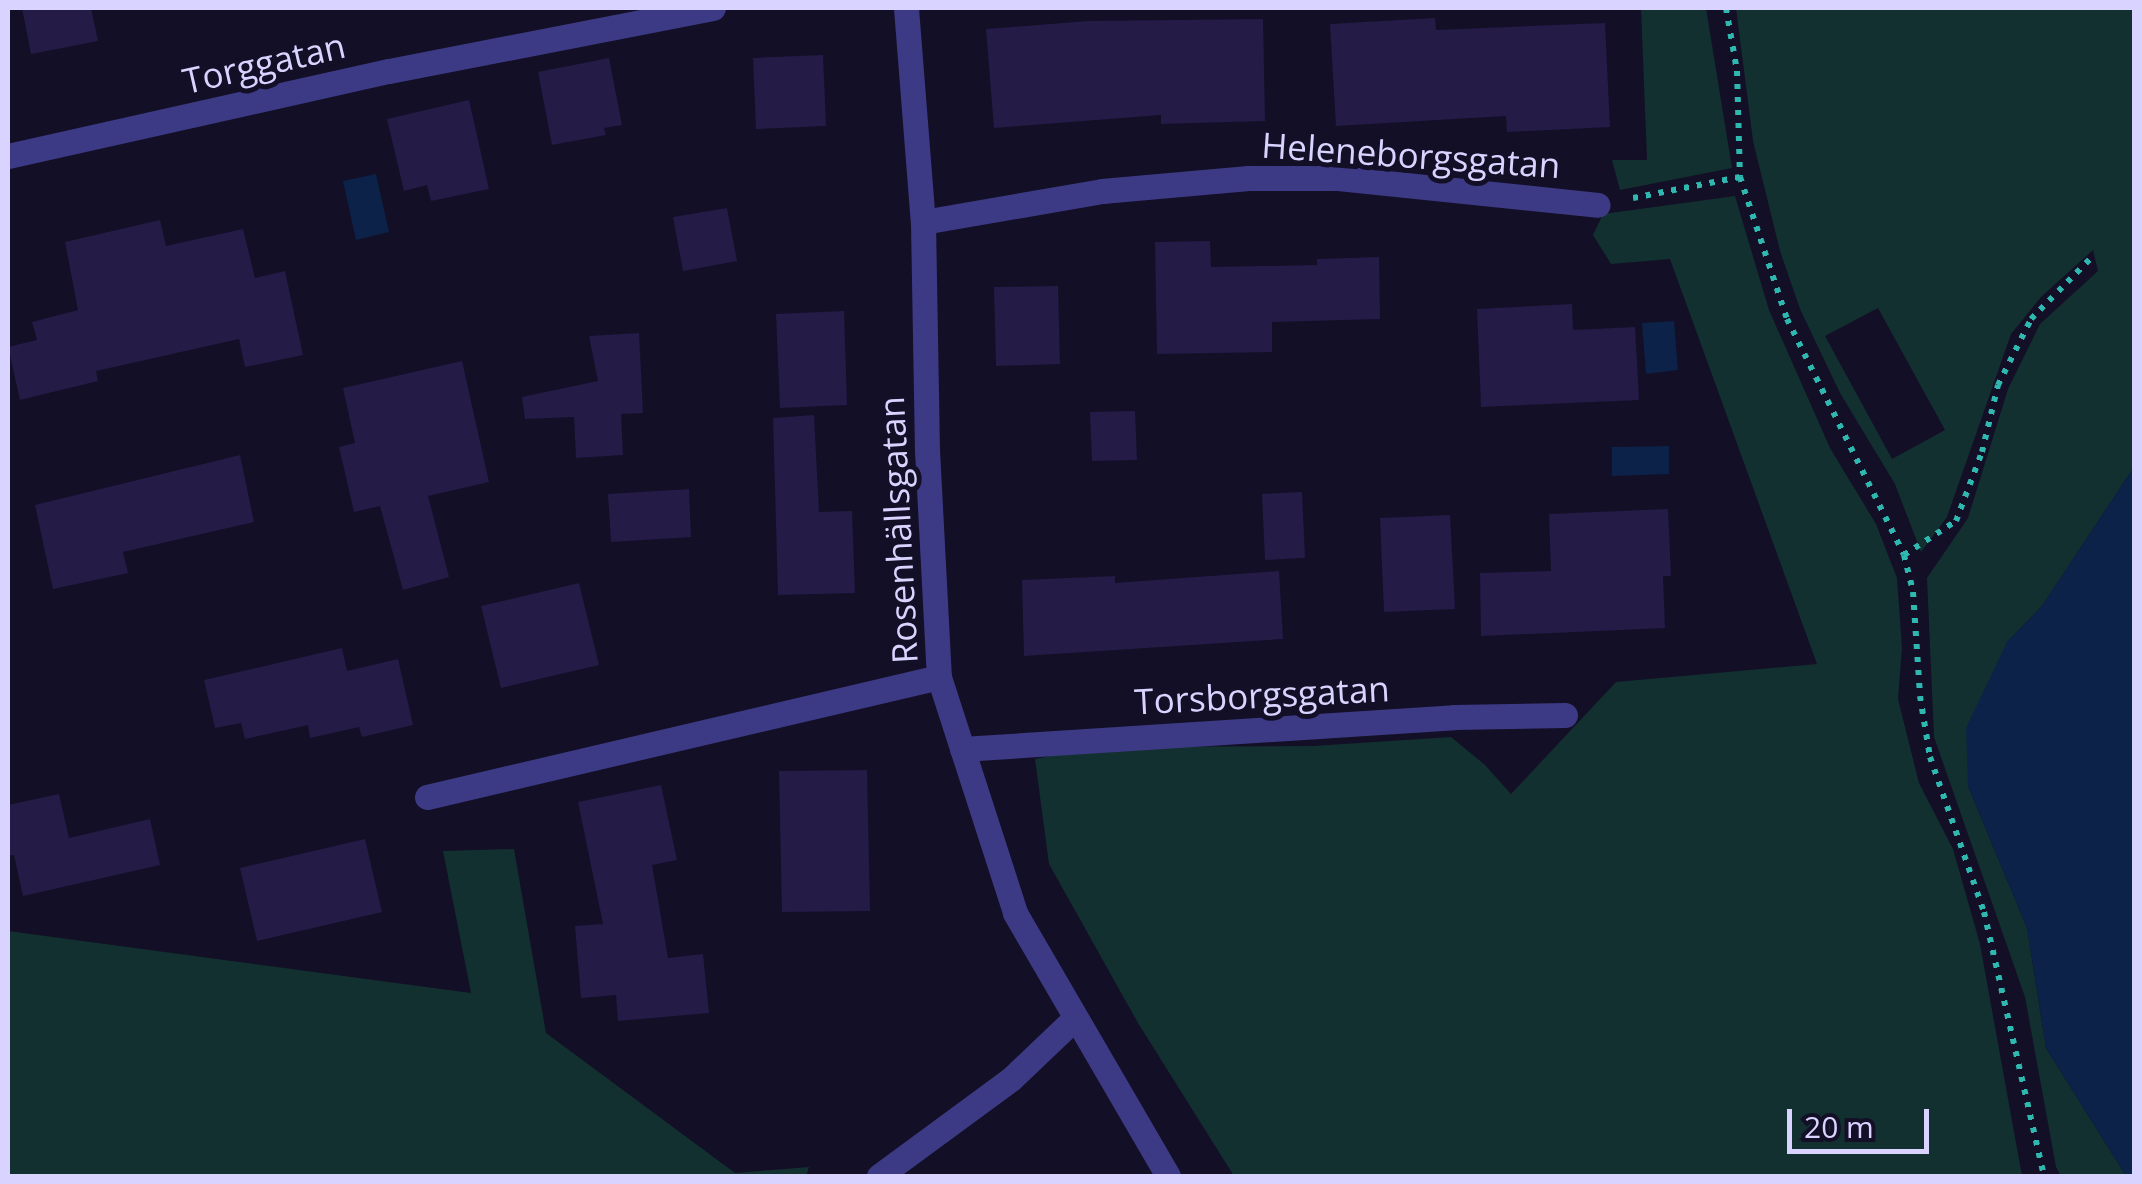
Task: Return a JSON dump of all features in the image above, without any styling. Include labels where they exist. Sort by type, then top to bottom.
[{"type":"street","name":"Torggatan","points":[[8,156],[389,71],[712,8]]},
{"type":"street","name":"Rosenhällsgatan","points":[[906,8],[923,222],[939,677],[1016,913],[1074,1020],[1168,1176]]},
{"type":"street","name":"Heleneborgsgatan","points":[[923,222],[1102,191],[1248,178],[1338,178],[1598,204]]},
{"type":"street","points":[[427,797],[939,677]]},
{"type":"street","name":"Torsborgsgatan","points":[[962,749],[1454,718],[1565,715]]},
{"type":"street","points":[[878,1176],[1011,1079],[1074,1020]]},
{"type":"path","points":[[1726,8],[1737,72],[1740,177],[1787,319],[1904,555],[1913,592],[1920,696],[1930,758],[1984,912],[2044,1176]]},
{"type":"path","points":[[1598,204],[1740,177]]},
{"type":"path","points":[[1904,555],[1956,521],[1982,452],[1998,386],[2031,319],[2094,255]]},
{"type":"green space","points":[[1641,8],[1706,8],[1732,168],[1620,190],[1612,160],[1647,160]]},
{"type":"green space","points":[[1736,8],[2134,8],[2134,467],[2042,606],[2007,642],[1968,786],[2027,928],[2046,1048],[2126,1176],[2061,1176],[2056,1167],[2025,997],[1934,737],[1927,578],[1968,518],[2008,389],[2040,324],[2098,271],[2093,250],[2041,297],[2011,334],[1947,517],[1921,552],[1895,484],[1840,393],[1800,309],[1780,251],[1753,141]],"holes":[[[1878,308],[1945,430],[1892,459],[1825,336]]]},
{"type":"green space","points":[[1735,196],[1769,310],[1830,448],[1876,524],[1897,578],[1902,648],[1898,699],[1919,783],[1953,849],[1980,944],[2022,1176],[1234,1176],[1138,1023],[1049,864],[1035,759],[1096,747],[1313,746],[1451,737],[1485,765],[1511,794],[1616,682],[1817,664],[1670,259],[1611,264],[1593,235],[1603,214]]},
{"type":"green space","points":[[514,849],[546,1033],[735,1173],[809,1167],[806,1176],[8,1176],[8,931],[471,993],[443,851]]},
{"type":"water","points":[[376,174],[389,232],[356,240],[343,181]]},
{"type":"water","points":[[1674,321],[1678,370],[1646,374],[1642,323]]},
{"type":"water","points":[[1669,446],[1669,474],[1612,476],[1612,447]]},
{"type":"water","points":[[2134,467],[2134,1176],[2126,1176],[2046,1048],[2027,928],[1968,786],[1966,728],[2007,642],[2042,606]]},
{"type":"building","points":[[22,8],[91,8],[98,41],[31,54]]},
{"type":"building","points":[[1435,18],[1436,30],[1605,23],[1610,127],[1507,132],[1506,116],[1336,126],[1330,24]]},
{"type":"building","points":[[1263,19],[1265,121],[1161,124],[1161,115],[994,128],[986,29],[1088,21]]},
{"type":"building","points":[[823,55],[826,126],[756,129],[753,58]]},
{"type":"building","points":[[609,58],[622,125],[604,128],[606,135],[552,145],[538,72]]},
{"type":"building","points":[[469,100],[489,189],[431,201],[427,185],[404,191],[387,119]]},
{"type":"building","points":[[727,208],[737,261],[683,271],[673,217]]},
{"type":"building","points":[[160,220],[166,246],[243,229],[255,278],[285,271],[303,355],[245,367],[239,339],[96,371],[98,381],[20,400],[8,347],[37,340],[32,322],[78,310],[65,242]]},
{"type":"building","points":[[1210,241],[1211,267],[1317,265],[1317,259],[1379,257],[1380,319],[1272,322],[1272,352],[1157,354],[1155,242]]},
{"type":"building","points":[[1058,286],[1060,364],[996,366],[994,287]]},
{"type":"building","points":[[1572,304],[1573,330],[1635,327],[1639,400],[1481,407],[1477,309]]},
{"type":"building","points":[[844,311],[847,405],[780,408],[776,314]]},
{"type":"building","points":[[639,333],[643,413],[621,414],[623,455],[576,458],[574,417],[525,419],[522,397],[598,381],[589,336]]},
{"type":"building","points":[[462,361],[489,482],[428,496],[449,577],[403,590],[380,506],[354,512],[339,447],[355,443],[343,388]]},
{"type":"building","points":[[1135,411],[1137,460],[1092,461],[1090,412]]},
{"type":"building","points":[[814,415],[819,512],[852,511],[855,593],[778,595],[773,418]]},
{"type":"building","points":[[240,455],[254,522],[123,552],[128,573],[53,589],[35,505]]},
{"type":"building","points":[[689,489],[691,537],[611,542],[608,494]]},
{"type":"building","points":[[1302,492],[1305,558],[1265,560],[1262,494]]},
{"type":"building","points":[[1668,509],[1671,576],[1663,576],[1665,628],[1481,636],[1480,573],[1551,571],[1549,514]]},
{"type":"building","points":[[1450,515],[1455,609],[1384,612],[1380,518]]},
{"type":"building","points":[[1279,571],[1283,639],[1024,656],[1022,580],[1115,576],[1115,583]]},
{"type":"building","points":[[579,583],[599,665],[501,688],[481,606]]},
{"type":"building","points":[[342,648],[347,671],[398,659],[413,725],[362,737],[359,727],[310,738],[308,725],[245,739],[241,723],[215,728],[204,680]]},
{"type":"building","points":[[867,770],[870,911],[782,912],[779,771]]},
{"type":"building","points":[[661,785],[677,860],[652,865],[668,958],[703,954],[709,1013],[618,1021],[616,995],[581,998],[575,926],[603,924],[578,802]]},
{"type":"building","points":[[59,794],[69,838],[150,819],[160,865],[23,896],[14,855],[8,856],[8,805]]},
{"type":"building","points":[[365,839],[382,912],[257,941],[240,868]]}]
